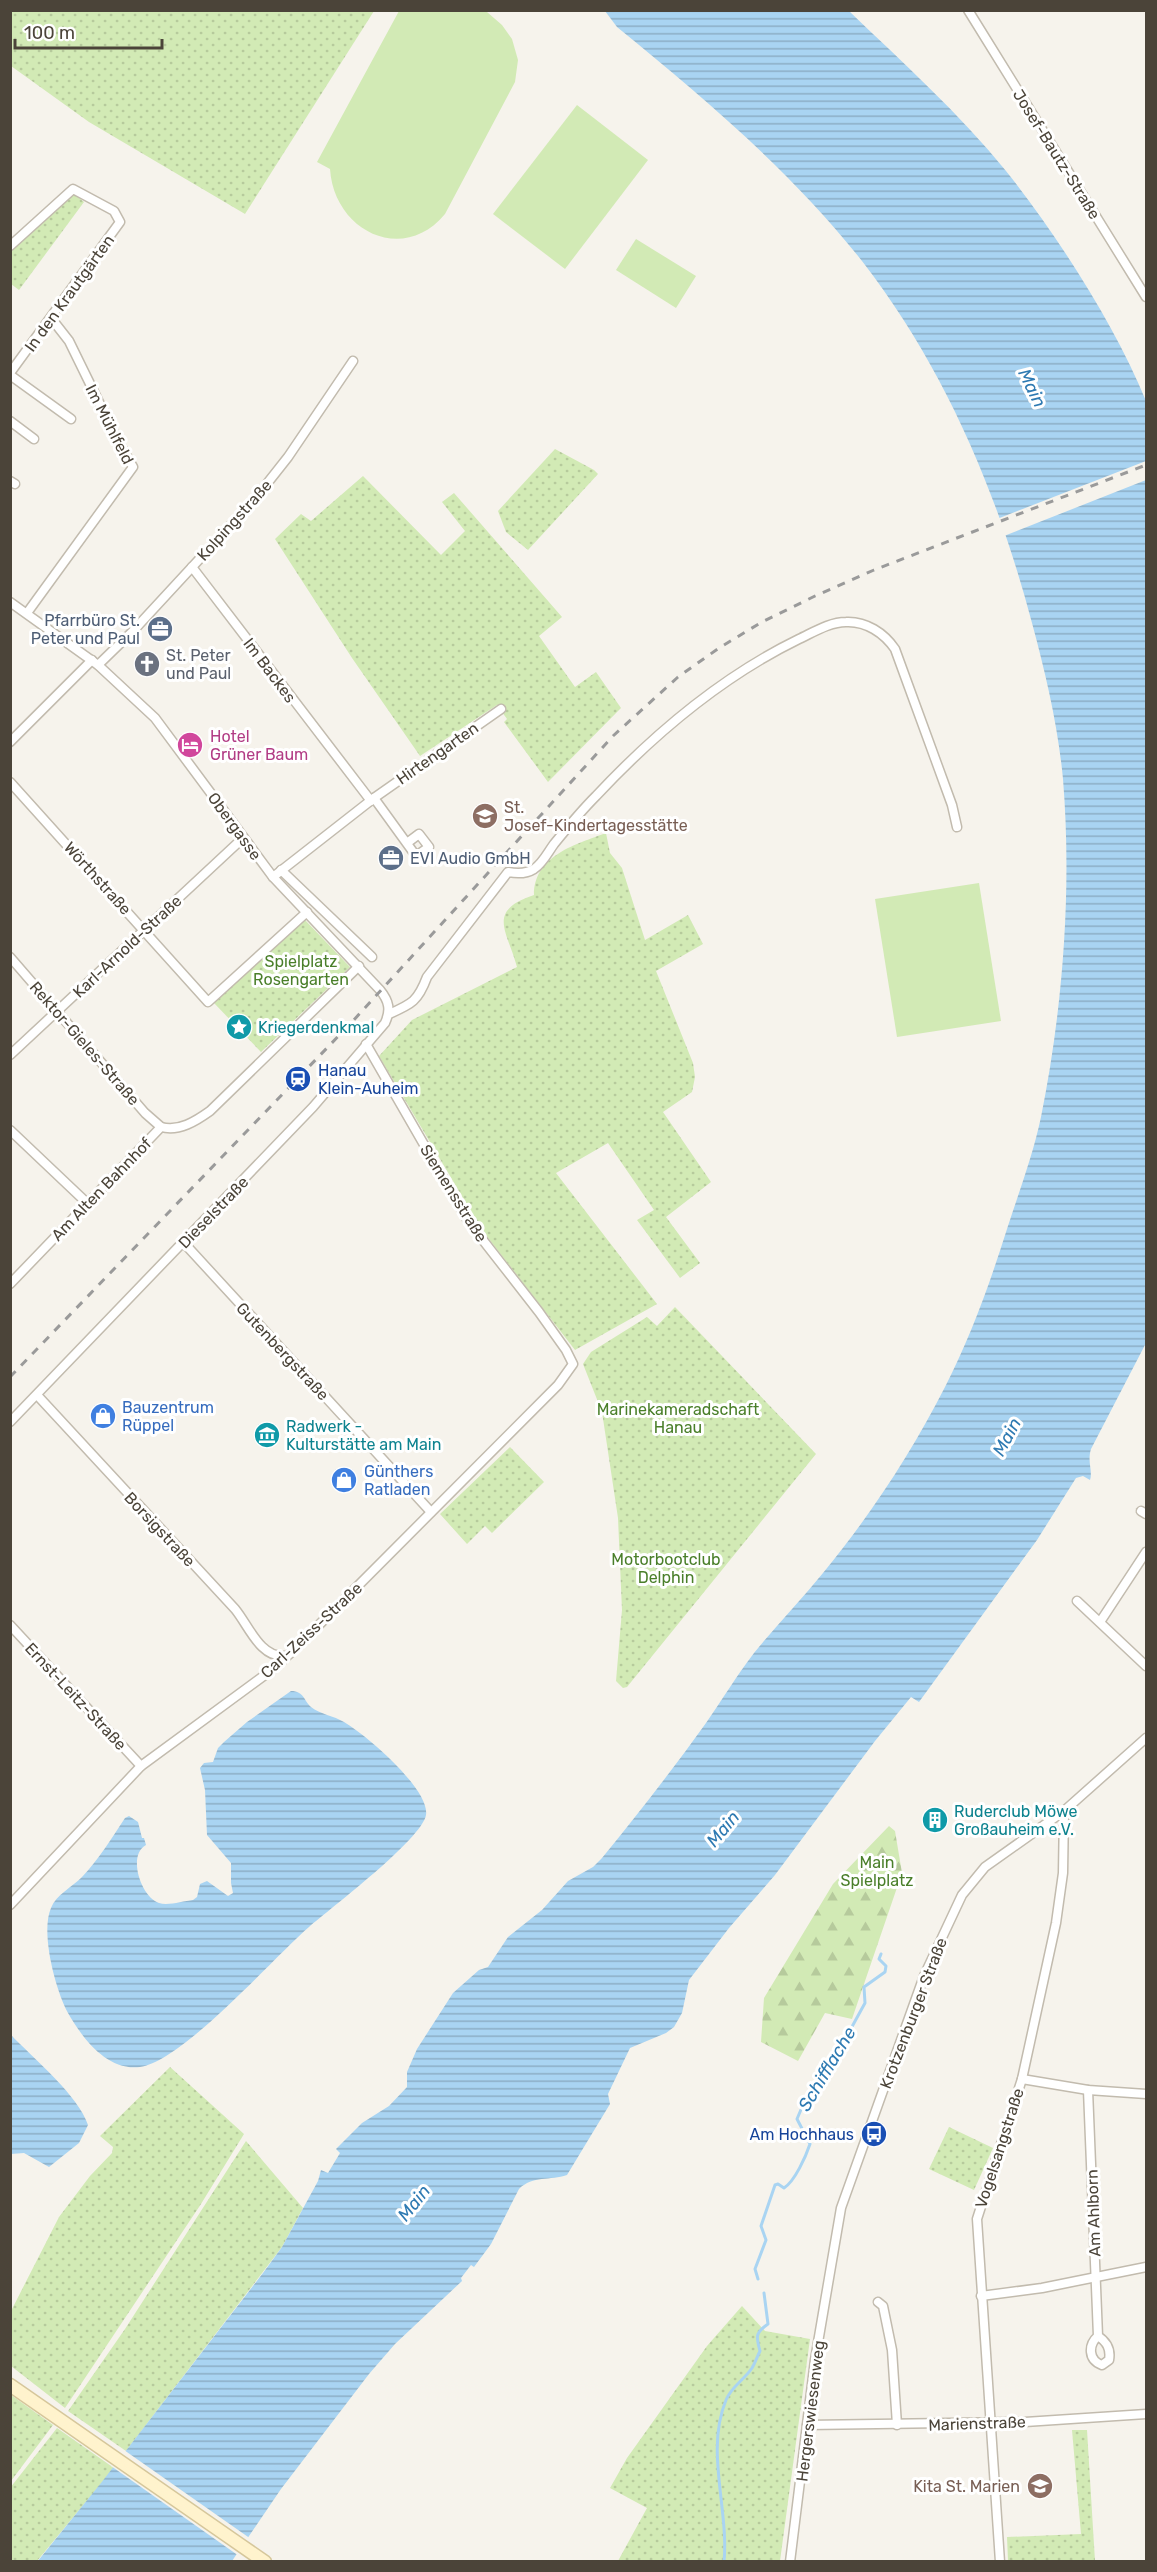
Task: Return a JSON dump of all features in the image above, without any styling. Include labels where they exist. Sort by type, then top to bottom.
[{"type":"main road","points":[[14,2387],[265,2562]]},
{"type":"street","name":"Josef-Bautz-Straße","points":[[968,10],[1146,297]]},
{"type":"street","name":"In den Krautgärten","points":[[10,246],[73,189],[114,211],[120,222],[10,374],[71,419]]},
{"type":"street","name":"Im Mühlfeld","points":[[27,614],[133,467],[69,340],[51,318]]},
{"type":"street","name":"Kolpingstraße","points":[[10,742],[95,663],[134,631],[240,516],[271,479],[353,361]]},
{"type":"street","points":[[10,421],[34,439]]},
{"type":"street","name":"Im Backes","points":[[192,567],[373,799]]},
{"type":"street","name":"Obergasse","points":[[10,602],[95,663],[163,728],[273,877],[380,990],[388,1001],[388,1014]]},
{"type":"street","points":[[388,1014],[405,1007],[420,995],[427,977],[508,872],[524,873],[540,864],[595,797],[673,722],[712,690],[759,660],[834,624],[852,622],[870,627],[885,636],[895,649],[952,805],[957,827]]},
{"type":"street","name":"Hirtengarten","points":[[273,877],[373,799],[501,709]]},
{"type":"street","name":"Wörthstraße","points":[[10,782],[208,1002],[307,912]]},
{"type":"street","points":[[373,799],[407,843]]},
{"type":"street","name":"Karl-Arnold-Straße","points":[[10,1055],[243,838]]},
{"type":"street","name":"Obergasse","points":[[281,870],[372,957]]},
{"type":"street","name":"Rektor-Gieles-Straße","points":[[10,957],[145,1113],[161,1127]]},
{"type":"street","name":"Am Alten Bahnhof","points":[[10,1284],[161,1127],[185,1126],[210,1111],[359,966]]},
{"type":"street","name":"Dieselstraße","points":[[10,1422],[313,1107],[385,1023],[388,1014]]},
{"type":"street","name":"Siemensstraße","points":[[366,1044],[468,1221],[539,1311],[573,1364]]},
{"type":"street","points":[[10,1130],[87,1203]]},
{"type":"street","name":"Gutenbergstraße","points":[[184,1243],[431,1512]]},
{"type":"street","name":"Carl-Zeiss-Straße","points":[[10,1905],[141,1766],[273,1669],[295,1649],[558,1385],[573,1364]]},
{"type":"street","name":"Borsigstraße","points":[[37,1395],[235,1609],[265,1648],[274,1655],[285,1656]]},
{"type":"street","points":[[1100,1622],[1146,1552]]},
{"type":"street","points":[[1077,1601],[1146,1666]]},
{"type":"street","name":"Ernst-Leitz-Straße","points":[[10,1625],[141,1766]]},
{"type":"street","name":"Krotzenburger Straße","points":[[831,2261],[841,2208],[857,2160],[924,1976],[959,1902],[985,1867],[1064,1811],[1146,1738]]},
{"type":"street","name":"Vogelsangstraße","points":[[1000,2562],[976,2226],[978,2212],[1022,2079],[1061,1893],[1064,1811]]},
{"type":"street","points":[[1022,2079],[1088,2090],[1146,2094]]},
{"type":"street","name":"Am Ahlborn","points":[[1088,2090],[1098,2336]]},
{"type":"street","name":"Hergerswiesenweg","points":[[790,2562],[831,2261]]},
{"type":"street","points":[[981,2296],[1096,2278],[1146,2267]]},
{"type":"street","points":[[878,2302],[884,2306],[890,2339],[897,2425]]},
{"type":"street","name":"Marienstraße","points":[[807,2425],[991,2423],[1146,2414]]},
{"type":"green space","points":[[10,11],[374,11],[245,214],[89,122],[11,66]]},
{"type":"green space","points":[[399,11],[487,12],[502,25],[512,39],[518,60],[515,82],[445,214],[428,229],[410,237],[391,239],[373,234],[357,224],[344,209],[334,191],[330,169],[317,162]]},
{"type":"green space","points":[[577,105],[648,160],[565,269],[493,214]]},
{"type":"green space","points":[[72,192],[84,202],[19,290],[11,284],[11,251]]},
{"type":"green space","points":[[636,239],[696,276],[676,308],[616,270]]},
{"type":"green space","points":[[555,449],[598,474],[528,550],[506,532],[498,511]]},
{"type":"green space","points":[[363,476],[441,555],[465,531],[442,502],[454,493],[562,617],[539,636],[575,687],[596,672],[621,708],[548,782],[504,722],[507,719],[497,705],[420,756],[352,658],[275,539],[301,514],[311,521]]},
{"type":"green space","points":[[606,833],[610,853],[622,868],[645,940],[688,915],[703,944],[656,971],[693,1063],[695,1077],[692,1092],[663,1112],[711,1182],[666,1217],[700,1263],[680,1278],[637,1220],[654,1210],[608,1143],[556,1173],[657,1304],[575,1350],[482,1230],[379,1056],[412,1020],[517,967],[505,932],[505,915],[519,901],[534,895],[536,881],[541,870],[549,861],[570,847]]},
{"type":"green space","points":[[979,883],[1001,1021],[897,1037],[875,899]]},
{"type":"green space","name":"Spielplatz Rosengarten","points":[[305,920],[350,967],[261,1052],[214,1003]]},
{"type":"green space","name":"Marinekameradschaft Hanau","points":[[675,1307],[816,1454],[627,1687],[623,1688],[616,1681],[622,1610],[618,1518],[602,1412],[583,1364],[591,1352],[647,1317],[657,1326]]},
{"type":"green space","points":[[510,1447],[544,1482],[492,1533],[485,1526],[467,1544],[440,1514]]},
{"type":"green space","name":"Main Spielplatz","points":[[889,1826],[895,1831],[902,1873],[852,2019],[825,2013],[798,2061],[761,2042],[764,1998],[833,1884]]},
{"type":"green space","points":[[170,2067],[244,2134],[201,2204],[65,2408],[11,2366],[11,2311],[59,2217],[90,2176],[112,2153],[113,2147],[100,2136]]},
{"type":"green space","points":[[949,2127],[993,2148],[974,2190],[929,2169]]},
{"type":"green space","points":[[246,2141],[303,2208],[282,2247],[126,2451],[68,2411],[125,2329]]},
{"type":"green space","points":[[742,2306],[765,2331],[810,2339],[780,2561],[618,2561],[647,2508],[610,2488],[627,2458],[707,2346]]},
{"type":"green space","points":[[10,2395],[53,2425],[11,2481]]},
{"type":"green space","points":[[57,2428],[114,2468],[37,2561],[11,2561],[10,2488]]},
{"type":"green space","points":[[1072,2430],[1087,2430],[1095,2561],[1008,2561],[1007,2537],[1081,2534]]},
{"type":"water","name":"Main","points":[[605,11],[849,11],[930,88],[1006,171],[1045,223],[1084,282],[1118,342],[1146,401],[1146,1343],[1091,1449],[1090,1480],[1083,1476],[1076,1478],[1037,1540],[919,1702],[911,1697],[875,1741],[775,1875],[729,1928],[689,1980],[682,2013],[674,2027],[666,2033],[630,2048],[608,2094],[610,2104],[567,2175],[536,2180],[519,2189],[491,2244],[474,2267],[471,2265],[461,2278],[462,2281],[395,2344],[369,2374],[281,2489],[232,2561],[37,2562],[101,2483],[282,2247],[318,2181],[321,2170],[328,2173],[340,2153],[336,2149],[362,2123],[389,2106],[407,2087],[407,2072],[417,2049],[453,1993],[479,1970],[488,1967],[508,1937],[542,1910],[568,1881],[593,1867],[602,1858],[681,1757],[754,1653],[823,1573],[874,1506],[919,1435],[963,1348],[994,1269],[1030,1159],[1041,1117],[1055,1034],[1064,949],[1066,821],[1063,779],[1055,720],[1037,642],[1003,527],[985,480],[943,389],[919,345],[892,302],[862,261],[835,228],[777,167],[682,81],[617,27]]},
{"type":"water","points":[[291,1691],[301,1694],[315,1709],[354,1728],[394,1763],[418,1791],[424,1804],[426,1815],[421,1826],[393,1856],[309,1927],[227,2006],[179,2047],[158,2061],[140,2067],[117,2064],[107,2059],[89,2043],[63,2003],[54,1977],[48,1946],[48,1919],[53,1903],[88,1870],[125,1818],[129,1816],[138,1822],[146,1845],[137,1857],[137,1866],[142,1885],[152,1899],[167,1904],[193,1900],[197,1897],[200,1884],[207,1881],[228,1896],[233,1893],[231,1863],[207,1835],[205,1790],[200,1768],[204,1763],[213,1762],[218,1748],[247,1722]]},
{"type":"water","points":[[11,2035],[65,2090],[83,2114],[88,2125],[79,2143],[49,2167],[24,2153],[11,2154]]},
{"type":"pier","points":[[1146,461],[1146,480],[1004,536],[997,519]]},
{"type":"pier","points":[[124,2450],[251,2539],[239,2556],[111,2466]]},
{"type":"waterway","name":"Schifflache","points":[[758,2279],[755,2269],[766,2240],[761,2226],[775,2185],[778,2184],[784,2188],[788,2185],[800,2168],[810,2144],[797,2119],[808,2093],[818,2091],[829,2069],[828,2061],[837,2054],[865,2003],[864,1987],[885,1972],[886,1966],[879,1959],[881,1954]]},
{"type":"waterway","name":"Schifflache","points":[[724,2562],[725,2542],[717,2460],[720,2419],[728,2395],[752,2368],[760,2351],[758,2336],[768,2324],[764,2293]]},
{"type":"railway","points":[[10,1377],[352,1022],[613,736],[678,677],[719,648],[762,622],[815,596],[874,570],[1146,465]]},
{"type":"place","name":"Pfarrbüro St. Peter und Paul","points":[[160,629]]},
{"type":"place","name":"St. Peter und Paul","points":[[147,664]]},
{"type":"place","name":"Hotel Grüner Baum","points":[[190,745]]},
{"type":"place","name":"St. Josef-Kindertagesstätte","points":[[485,816]]},
{"type":"place","name":"EVI Audio GmbH","points":[[391,858]]},
{"type":"place","name":"Kriegerdenkmal","points":[[239,1027]]},
{"type":"place","name":"Hanau Klein-Auheim","points":[[298,1079]]},
{"type":"place","name":"Bauzentrum Rüppel","points":[[103,1416]]},
{"type":"place","name":"Radwerk - Kulturstätte am Main","points":[[267,1435]]},
{"type":"place","name":"Günthers Ratladen","points":[[344,1480]]},
{"type":"place","name":"Ruderclub Möwe Großauheim e.V.","points":[[935,1820]]},
{"type":"place","name":"Am Hochhaus","points":[[874,2134]]},
{"type":"place","name":"Kita St. Marien","points":[[1040,2486]]},
{"type":"park label","name":"Motorbootclub Delphin","points":[[666,1568]]}]
